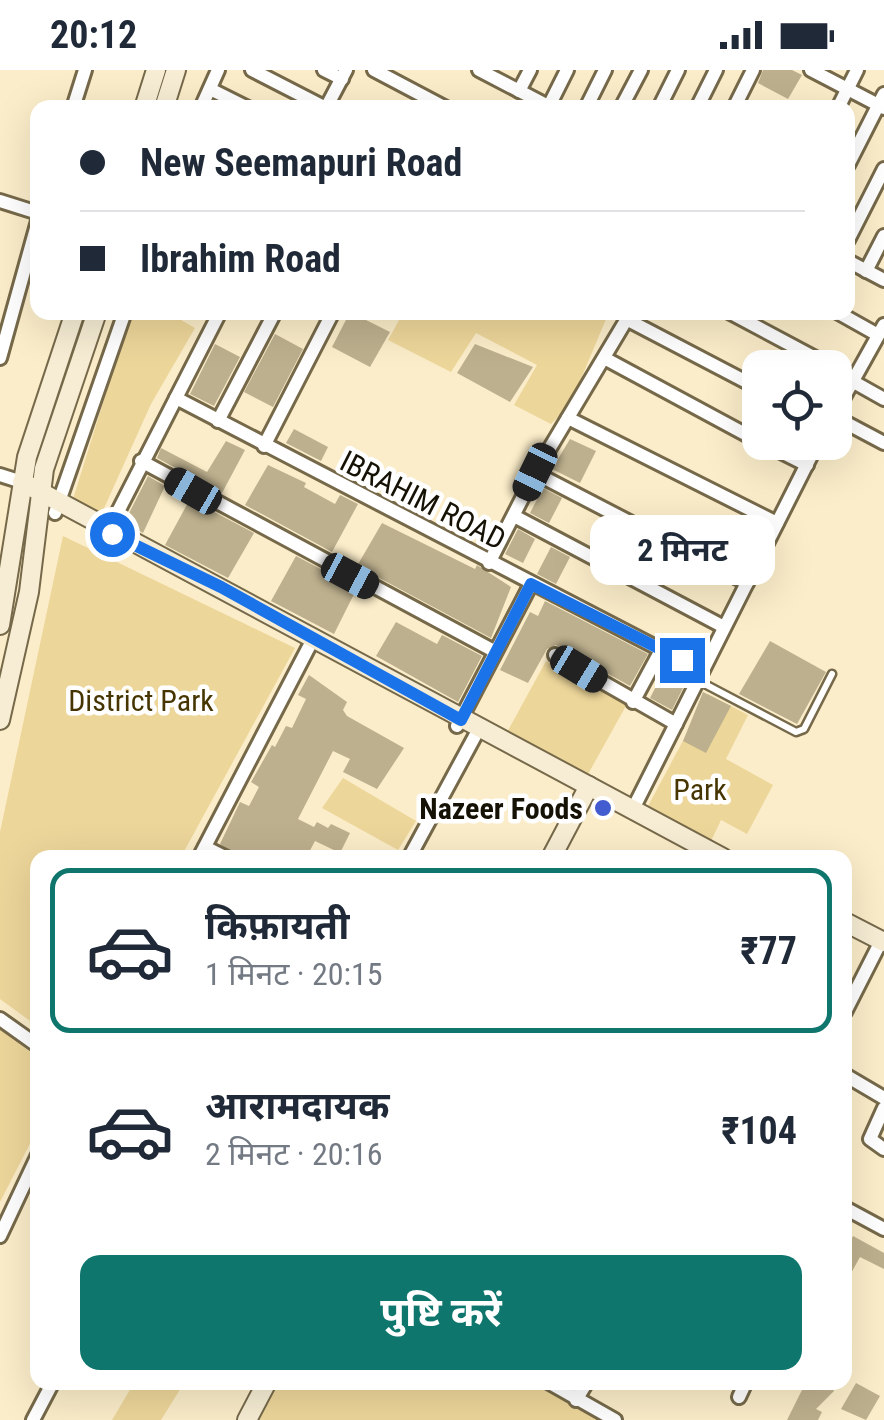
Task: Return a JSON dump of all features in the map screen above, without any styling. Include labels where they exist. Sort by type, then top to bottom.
[{"type":"main road","points":[[147,100],[156,70]]},
{"type":"main road","points":[[167,100],[176,70]]},
{"type":"main road","points":[[0,625],[20,488],[73,320]]},
{"type":"main road","points":[[0,720],[49,504],[44,469],[94,320]]},
{"type":"main road","points":[[20,488],[693,850]]},
{"type":"main road","points":[[459,723],[475,736],[633,809],[708,850]]},
{"type":"main road","points":[[555,850],[587,790]]},
{"type":"main road","points":[[852,927],[882,947]]},
{"type":"main road","points":[[852,933],[882,947]]},
{"type":"main road","points":[[247,1420],[263,1390]]},
{"type":"street","points":[[76,100],[85,70]]},
{"type":"street","points":[[205,100],[218,70]]},
{"type":"street","points":[[252,70],[310,100]]},
{"type":"street","points":[[324,70],[344,74],[330,100]]},
{"type":"street","points":[[374,70],[431,100]]},
{"type":"street","points":[[479,70],[537,100]]},
{"type":"street","points":[[520,91],[530,70]]},
{"type":"street","points":[[553,100],[567,70]]},
{"type":"street","points":[[590,100],[605,70]]},
{"type":"street","points":[[625,100],[640,70]]},
{"type":"street","points":[[663,100],[678,70]]},
{"type":"street","points":[[701,100],[716,70]]},
{"type":"street","points":[[738,100],[753,70]]},
{"type":"street","points":[[811,70],[882,103],[855,153]]},
{"type":"street","points":[[842,100],[857,70]]},
{"type":"street","points":[[210,89],[232,100]]},
{"type":"street","points":[[855,226],[884,169]]},
{"type":"street","points":[[0,200],[30,213]]},
{"type":"street","points":[[866,271],[884,236]]},
{"type":"street","points":[[0,358],[30,247]]},
{"type":"street","points":[[855,265],[884,280]]},
{"type":"street","points":[[855,319],[881,330],[853,380],[884,399]]},
{"type":"street","points":[[49,504],[122,320]]},
{"type":"street","points":[[106,535],[216,320]]},
{"type":"street","points":[[218,422],[271,320]]},
{"type":"street","points":[[264,446],[329,320]]},
{"type":"street","points":[[489,563],[535,472],[627,320]]},
{"type":"street","points":[[636,320],[742,379]]},
{"type":"street","points":[[745,320],[801,350]]},
{"type":"street","points":[[867,355],[884,364]]},
{"type":"street","points":[[606,359],[742,432]]},
{"type":"street","name":"IBRAHIM ROAD","points":[[176,398],[660,650],[700,676]]},
{"type":"street","points":[[568,418],[777,523]]},
{"type":"street","points":[[852,425],[884,444]]},
{"type":"street","points":[[797,460],[807,465]]},
{"type":"street","points":[[633,809],[809,460]]},
{"type":"street","points":[[142,461],[494,651]]},
{"type":"street","points":[[535,472],[746,583]]},
{"type":"street","points":[[0,475],[20,488]]},
{"type":"street","points":[[514,516],[724,627]]},
{"type":"street","points":[[459,723],[531,584]]},
{"type":"street","points":[[203,850],[311,643]]},
{"type":"street","points":[[633,702],[660,650]]},
{"type":"street","points":[[555,655],[676,724]]},
{"type":"street","points":[[413,850],[475,736]]},
{"type":"street","points":[[852,1000],[882,947]]},
{"type":"street","points":[[0,1019],[30,1040]]},
{"type":"street","points":[[852,1079],[884,1098]]},
{"type":"street","points":[[884,1108],[870,1138],[884,1149]]},
{"type":"street","points":[[0,1236],[30,1172]]},
{"type":"street","points":[[852,1212],[884,1229]]},
{"type":"street","points":[[33,1420],[49,1390]]},
{"type":"street","points":[[560,1390],[615,1420]]},
{"type":"street","points":[[576,1400],[582,1390]]},
{"type":"street","points":[[739,1397],[742,1390]]},
{"type":"lane","points":[[700,676],[796,732],[804,729],[832,674]]},
{"type":"green space","points":[[129,320],[181,320],[195,328],[151,404],[101,515],[73,499]]},
{"type":"green space","points":[[399,320],[606,320],[570,405],[551,424],[514,405],[537,365],[476,333],[451,372],[388,340]]},
{"type":"green space","name":"District Park","points":[[63,536],[295,648],[185,850],[30,850],[30,1021],[0,999],[0,832]]},
{"type":"green space","points":[[546,661],[627,704],[587,776],[505,736]]},
{"type":"green space","name":"Park","points":[[708,694],[748,715],[726,759],[773,785],[747,834],[721,820],[711,841],[647,808]]},
{"type":"green space","points":[[343,778],[416,821],[398,850],[322,808]]},
{"type":"green space","points":[[0,1029],[30,1052],[30,1144],[0,1202]]},
{"type":"green space","points":[[129,1390],[180,1390],[161,1420],[112,1420]]},
{"type":"green space","points":[[272,1390],[553,1390],[606,1420],[255,1420]]},
{"type":"building","points":[[763,70],[792,70],[802,75],[788,99],[758,83]]},
{"type":"building","points":[[346,320],[366,320],[390,332],[370,367],[332,347]]},
{"type":"building","points":[[275,334],[303,349],[273,407],[244,392]]},
{"type":"building","points":[[215,344],[240,357],[214,406],[190,394]]},
{"type":"building","points":[[475,344],[533,367],[510,402],[457,373]]},
{"type":"building","points":[[294,429],[328,447],[321,461],[286,443]]},
{"type":"building","points":[[570,439],[596,451],[580,483],[552,469]]},
{"type":"building","points":[[226,441],[245,450],[222,493],[157,458],[161,448],[207,472]]},
{"type":"building","points":[[268,465],[306,483],[304,487],[335,504],[340,495],[358,504],[332,552],[245,505]]},
{"type":"building","points":[[148,476],[165,486],[143,533],[124,523]]},
{"type":"building","points":[[543,488],[562,498],[549,523],[530,513]]},
{"type":"building","points":[[190,499],[254,533],[228,578],[165,545]]},
{"type":"building","points":[[382,523],[475,569],[477,565],[511,587],[491,638],[357,566]]},
{"type":"building","points":[[518,529],[535,539],[523,563],[505,554]]},
{"type":"building","points":[[551,547],[570,557],[556,584],[537,574]]},
{"type":"building","points":[[296,556],[357,588],[334,634],[271,601]]},
{"type":"building","points":[[545,601],[648,654],[630,686],[556,645],[547,649],[528,683],[500,670],[530,612],[538,616]]},
{"type":"building","points":[[396,622],[437,644],[442,635],[482,656],[458,702],[376,656]]},
{"type":"building","points":[[770,641],[826,672],[797,724],[739,694]]},
{"type":"building","points":[[667,665],[689,676],[672,710],[650,698]]},
{"type":"building","points":[[309,675],[347,702],[343,710],[347,716],[404,748],[377,789],[343,772],[350,759],[333,751],[298,819],[314,827],[317,822],[328,828],[331,824],[350,833],[342,850],[315,841],[310,850],[227,850],[220,844],[240,802],[249,806],[259,787],[251,782],[272,745],[275,747],[286,726],[292,728],[306,699],[298,695]]},
{"type":"building","points":[[703,692],[731,706],[706,753],[683,741]]},
{"type":"building","points":[[852,1238],[884,1253],[884,1269],[860,1257],[852,1271]]},
{"type":"building","points":[[856,1383],[880,1396],[866,1420],[841,1409]]},
{"type":"building","points":[[802,1390],[834,1390],[816,1409],[822,1412],[818,1420],[787,1420]]},
{"type":"place","name":"Nazeer Foods","points":[[603,808]]},
{"type":"route","points":[[112,534],[221,587],[461,720],[531,584],[682,660]]}]
